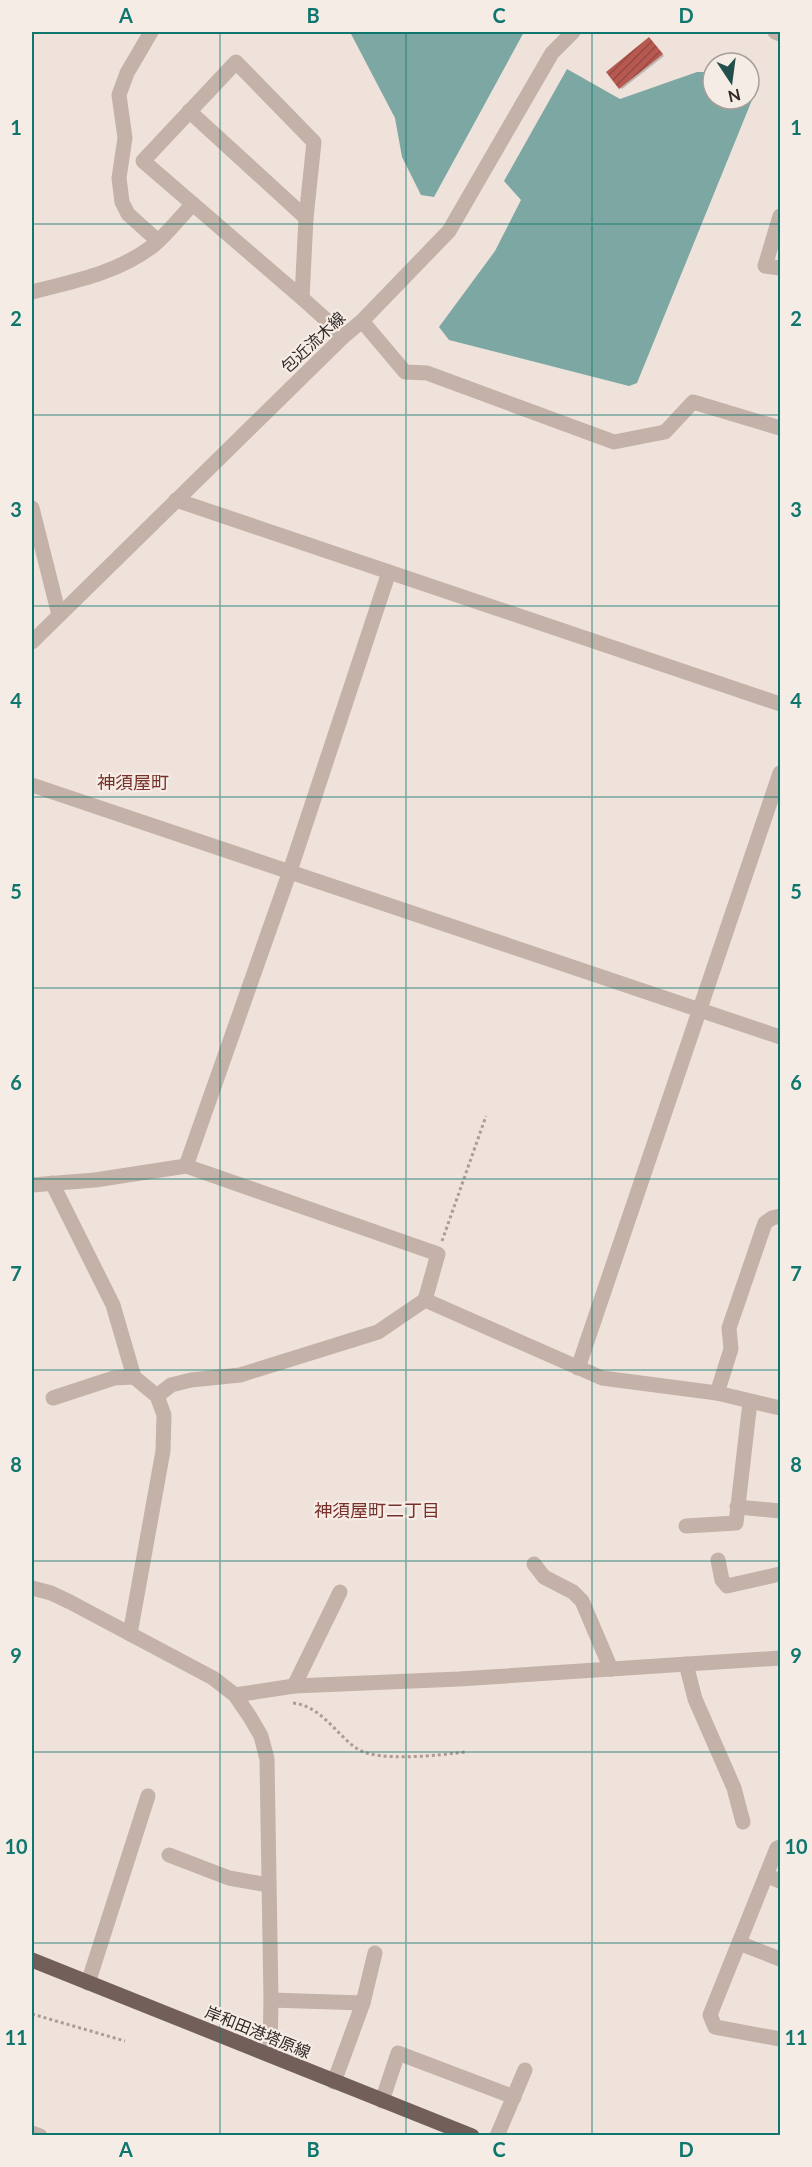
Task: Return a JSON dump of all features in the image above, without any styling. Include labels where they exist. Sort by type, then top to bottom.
[{"type":"main road","name":"岸和田港塔原線","points":[[32,1960],[472,2136]]},
{"type":"street","points":[[151,32],[127,74],[119,95],[125,138],[119,178],[122,202],[128,214],[158,241]]},
{"type":"street","name":"包近流木線","points":[[32,642],[362,321],[449,231],[552,53],[573,32]]},
{"type":"street","points":[[775,32],[780,34]]},
{"type":"street","points":[[302,298],[306,218],[314,142],[236,62],[143,161],[344,336]]},
{"type":"street","points":[[189,111],[306,218]]},
{"type":"street","points":[[32,292],[98,275],[134,258],[158,241],[193,204]]},
{"type":"street","points":[[780,216],[765,266],[780,268]]},
{"type":"street","points":[[362,321],[405,372],[427,374],[614,442],[665,432],[693,402],[780,425]]},
{"type":"street","points":[[176,500],[780,704]]},
{"type":"street","points":[[32,508],[59,615]]},
{"type":"street","points":[[186,1166],[290,871],[389,572]]},
{"type":"street","points":[[578,1368],[780,773]]},
{"type":"street","points":[[32,785],[780,1037]]},
{"type":"street","points":[[32,1185],[95,1180],[186,1166],[438,1254],[425,1300],[378,1332],[240,1375],[191,1380],[171,1385],[156,1396]]},
{"type":"street","points":[[52,1184],[113,1305],[134,1377],[156,1396],[164,1415],[163,1451],[130,1634]]},
{"type":"street","points":[[717,1393],[731,1349],[729,1328],[765,1223],[780,1216]]},
{"type":"street","points":[[425,1300],[602,1378],[717,1393],[780,1408]]},
{"type":"street","points":[[53,1398],[114,1378],[134,1377]]},
{"type":"street","points":[[686,1526],[736,1523],[750,1402]]},
{"type":"street","points":[[737,1507],[780,1511]]},
{"type":"street","points":[[718,1560],[722,1580],[727,1586],[780,1574]]},
{"type":"street","points":[[534,1564],[544,1577],[573,1592],[582,1600],[611,1669]]},
{"type":"street","points":[[32,1588],[51,1593],[213,1678],[235,1695],[261,1736],[267,1759],[270,2055]]},
{"type":"street","points":[[294,1686],[340,1592]]},
{"type":"street","points":[[235,1695],[294,1686],[459,1679],[780,1658]]},
{"type":"street","points":[[686,1664],[695,1699],[734,1788],[743,1822]]},
{"type":"street","points":[[88,1983],[148,1796]]},
{"type":"street","points":[[780,1847],[777,1848],[773,1878],[739,1943],[710,2015],[715,2027],[780,2039]]},
{"type":"street","points":[[169,1855],[229,1878],[268,1885]]},
{"type":"street","points":[[739,1943],[780,1959]]},
{"type":"street","points":[[334,2082],[363,2003],[375,1953]]},
{"type":"street","points":[[271,2000],[363,2003]]},
{"type":"street","points":[[382,2100],[398,2053],[514,2097]]},
{"type":"street","points":[[497,2136],[525,2070]]},
{"type":"street","points":[[32,2133],[40,2136]]},
{"type":"path","points":[[438,1254],[486,1116]]},
{"type":"path","points":[[284,1702],[300,1704],[320,1714],[357,1749],[382,1755],[422,1758],[465,1752]]},
{"type":"path","points":[[32,2014],[125,2041]]},
{"type":"water","points":[[350,32],[524,32],[434,197],[421,195],[402,157],[395,118]]},
{"type":"water","points":[[567,69],[620,99],[701,72],[701,111],[748,111],[637,383],[629,386],[449,340],[439,327],[495,251],[521,200],[504,181]]},
{"type":"building","points":[[649,37],[663,54],[619,89],[606,72]]},
{"type":"district","name":"神須屋町","points":[[133,783]]},
{"type":"district","name":"神須屋町二丁目","points":[[377,1511]]}]
